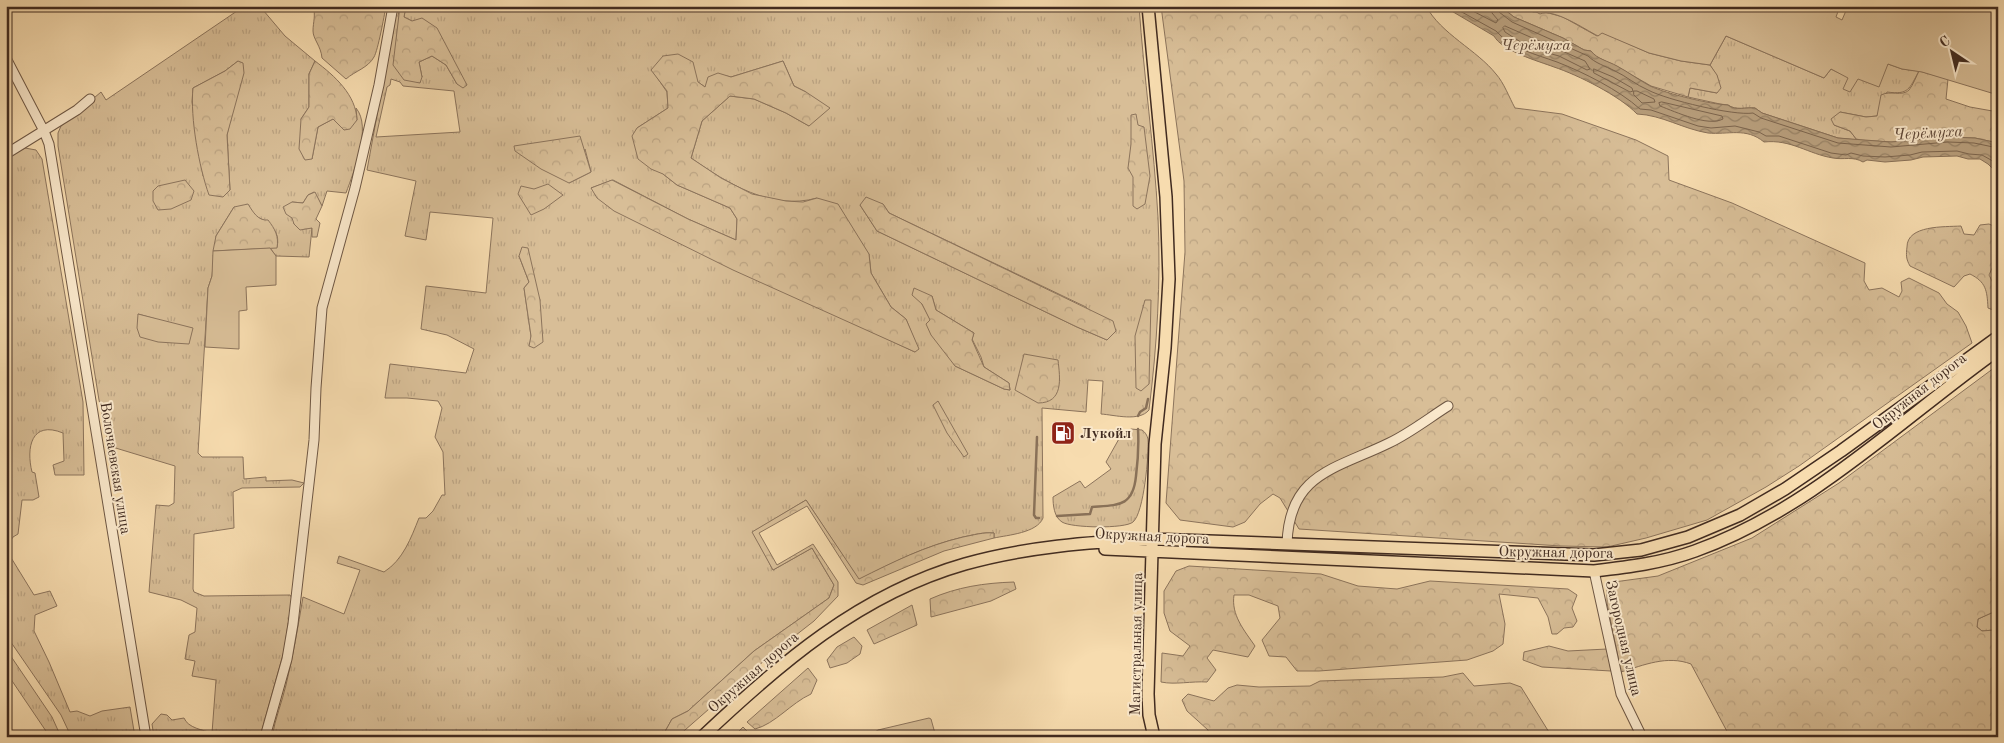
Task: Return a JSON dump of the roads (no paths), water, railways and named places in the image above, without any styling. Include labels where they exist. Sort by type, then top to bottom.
[{"type":"main road","name":"Магистральная улица","points":[[1148,6],[1166,197],[1169,279],[1165,348],[1155,444],[1148,700],[1154,737]]},
{"type":"main road","name":"Окружная дорога","points":[[702,737],[787,660],[822,634],[869,605],[912,583],[947,570],[994,557],[1049,549],[1152,545],[1287,544],[1594,555],[1641,550],[1688,537],[1740,515],[1785,490],[1998,338]]},
{"type":"main road","name":"Окружная дорога","points":[[1152,545],[1594,571],[1644,566],[1694,552],[1747,529],[1797,500],[1850,463],[1998,350]]},
{"type":"street","points":[[265,737],[287,658],[293,624],[314,440],[322,308],[357,179],[379,85],[393,6]]},
{"type":"street","name":"Волочаевская улица","points":[[6,58],[44,130],[51,158],[146,737]]},
{"type":"street","points":[[6,154],[77,110],[90,99]]},
{"type":"street","points":[[1287,544],[1287,525],[1299,494],[1318,476],[1391,442],[1448,406]]},
{"type":"street","name":"Загородная улица","points":[[1594,571],[1620,694],[1642,737]]},
{"type":"water","name":"Черёмуха","points":[[1443,6],[1500,6],[1514,17],[1563,38],[1584,50],[1591,51],[1599,58],[1617,66],[1650,86],[1710,103],[1728,105],[1734,108],[1755,108],[1762,113],[1838,138],[1891,142],[1948,137],[1975,138],[1998,143],[1998,174],[1980,159],[1968,159],[1957,156],[1923,157],[1885,162],[1867,160],[1863,162],[1856,159],[1824,156],[1783,143],[1764,142],[1757,137],[1744,133],[1708,133],[1655,117],[1637,114],[1610,93],[1564,71],[1512,51],[1494,36]]},
{"type":"waterway","points":[[1138,416],[1146,408],[1148,399]]},
{"type":"waterway","points":[[1057,516],[1090,514],[1092,507],[1109,506],[1128,499],[1132,494],[1136,476],[1138,429]]},
{"type":"waterway","points":[[1037,437],[1034,515],[1036,518],[1039,518]]},
{"type":"place","name":"Лукойл","points":[[1063,433]]}]
